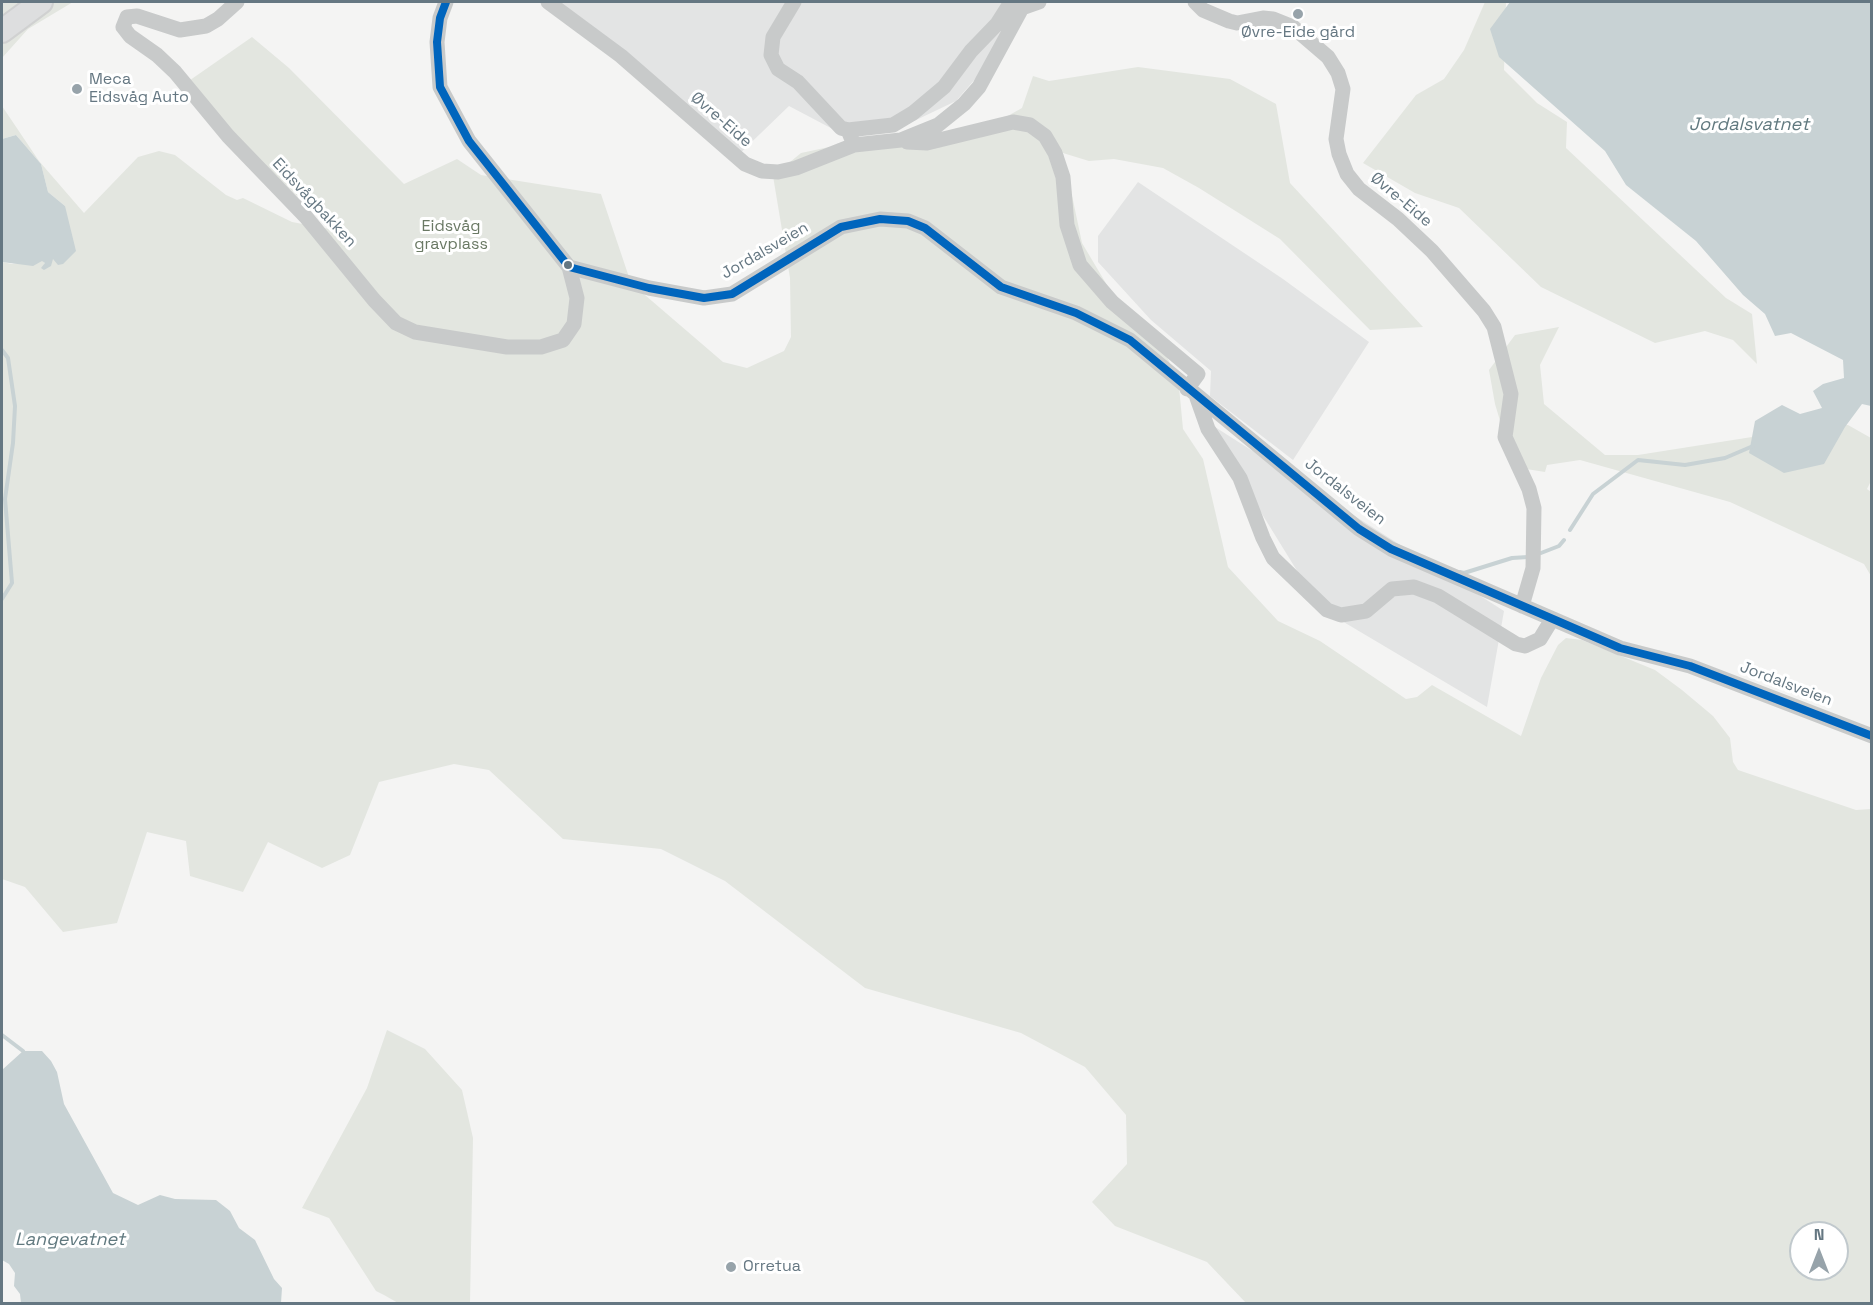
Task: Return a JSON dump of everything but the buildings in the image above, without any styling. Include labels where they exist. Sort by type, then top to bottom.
[{"type":"highway","points":[[2,31],[41,2]]},
{"type":"street","name":"Eidsvågbakken","points":[[237,2],[218,19],[206,26],[180,30],[137,16],[127,17],[123,27],[130,36],[157,55],[175,72],[228,136],[306,217],[374,300],[396,323],[415,332],[507,347],[541,346],[563,340],[574,324],[577,298],[569,267]]},
{"type":"street","points":[[446,2],[440,18],[437,60],[444,95],[469,141],[569,267]]},
{"type":"street","name":"Øvre-Eide","points":[[548,2],[621,57],[745,164],[762,171],[778,172],[807,164],[854,145],[901,140],[927,143],[1013,122],[1030,125],[1046,136],[1055,153],[1063,177],[1067,225],[1080,265],[1112,302],[1198,374],[1192,393]]},
{"type":"street","points":[[794,2],[773,37],[771,55],[778,69],[798,82],[841,128],[848,130],[893,125],[913,112],[944,87],[971,51],[998,24],[1011,2]]},
{"type":"street","name":"Øvre-Eide","points":[[901,140],[938,125],[971,98],[1022,8],[1039,2]]},
{"type":"street","name":"Øvre-Eide","points":[[1195,2],[1203,10],[1229,21],[1237,23],[1263,18],[1273,19],[1293,27],[1328,57],[1338,73],[1343,89],[1336,139],[1347,174],[1359,189],[1398,219],[1432,251],[1484,311],[1494,327],[1511,394],[1505,437],[1529,489],[1534,508],[1533,568],[1522,606]]},
{"type":"street","points":[[848,130],[854,145]]},
{"type":"street","name":"Jordalsveien","points":[[569,267],[649,288],[704,298],[732,294],[841,227],[880,219],[908,221],[925,228],[1001,287],[1076,313],[1130,340],[1359,529],[1391,549],[1551,621],[1620,648],[1690,666],[1872,736]]},
{"type":"street","name":"Jordalsveien","points":[[1192,393],[1208,429],[1240,478],[1273,558],[1327,610],[1341,615],[1365,611],[1392,589],[1414,587],[1438,596],[1516,644],[1525,646],[1535,644],[1551,621]]},
{"type":"shaded area","points":[[558,2],[1020,2],[989,63],[956,101],[891,132],[844,135],[789,106],[733,160]]},
{"type":"shaded area","points":[[1138,182],[1283,279],[1369,342],[1293,460],[1210,396],[1211,371],[1151,320],[1098,262],[1098,236]]},
{"type":"shaded area","points":[[1204,420],[1504,611],[1487,707],[1320,608]]},
{"type":"green space","points":[[2,2],[73,2],[28,29],[2,58]]},
{"type":"green space","points":[[1485,2],[1506,2],[1504,70],[1537,103],[1567,122],[1566,148],[1726,298],[1752,314],[1757,364],[1733,340],[1705,331],[1655,343],[1541,287],[1459,208],[1415,193],[1363,163],[1416,95],[1444,79],[1464,50]]},
{"type":"green space","name":"Eidsvåg gravplass","points":[[252,37],[289,68],[404,184],[457,159],[481,175],[601,194],[631,283],[723,362],[747,368],[784,351],[791,337],[790,278],[773,176],[801,153],[862,140],[957,135],[995,123],[1022,108],[1033,76],[1049,81],[1138,67],[1230,79],[1276,104],[1290,183],[1423,327],[1370,330],[1280,239],[1163,168],[1114,159],[1089,161],[1063,153],[1082,243],[1120,307],[1161,341],[1179,387],[1183,429],[1203,459],[1228,567],[1278,621],[1320,641],[1406,699],[1417,697],[1432,685],[1521,736],[1541,678],[1558,645],[1566,638],[1582,640],[1655,670],[1682,690],[1713,716],[1730,738],[1733,762],[1738,770],[1856,810],[1871,809],[1871,1303],[1246,1303],[1207,1262],[1115,1226],[1092,1202],[1127,1164],[1126,1115],[1085,1067],[1021,1033],[865,988],[725,881],[661,849],[563,839],[489,770],[454,764],[379,782],[350,855],[322,868],[268,842],[243,892],[190,876],[186,841],[147,832],[117,923],[63,932],[25,887],[2,879],[2,262],[12,264],[42,260],[45,263],[44,270],[65,206],[48,192],[41,164],[16,135],[2,139],[2,106],[39,161],[84,213],[138,157],[159,151],[175,155],[226,195],[237,200],[243,198],[292,222],[335,230],[183,85]]},
{"type":"green space","points":[[1559,327],[1540,365],[1544,404],[1605,455],[1638,455],[1752,437],[1796,425],[1848,425],[1871,438],[1871,481],[1867,489],[1871,492],[1871,576],[1864,564],[1730,502],[1580,460],[1547,465],[1545,472],[1514,467],[1495,404],[1489,370],[1515,335]]},
{"type":"green space","points":[[387,1030],[425,1049],[462,1090],[473,1138],[470,1303],[398,1303],[376,1291],[329,1218],[302,1208],[367,1088]]},
{"type":"water","name":"Jordalsvatnet","points":[[1510,2],[1871,2],[1871,406],[1862,404],[1845,427],[1824,464],[1784,473],[1749,453],[1755,421],[1782,405],[1800,414],[1822,408],[1813,391],[1823,384],[1844,378],[1843,360],[1791,333],[1775,336],[1765,314],[1743,295],[1696,241],[1626,185],[1605,151],[1499,57],[1490,29]]},
{"type":"water","points":[[16,135],[41,164],[48,192],[65,206],[76,251],[63,264],[58,265],[53,259],[51,266],[44,270],[41,268],[45,263],[42,261],[33,266],[2,262],[2,139]]},
{"type":"water","name":"Langevatnet","points":[[23,1051],[42,1051],[51,1061],[57,1072],[64,1104],[113,1193],[138,1205],[160,1195],[175,1199],[216,1200],[230,1211],[239,1228],[255,1240],[274,1279],[282,1288],[281,1303],[21,1303],[20,1294],[14,1286],[15,1273],[9,1264],[2,1260],[2,1070]]},
{"type":"waterway","points":[[2,350],[8,358],[15,406],[13,443],[5,499],[12,583],[2,599]]},
{"type":"waterway","points":[[1570,530],[1593,494],[1638,460],[1685,465],[1725,458],[1753,446]]},
{"type":"waterway","points":[[1541,553],[1559,546],[1564,540]]},
{"type":"waterway","points":[[1460,572],[1464,573],[1512,558],[1528,557]]},
{"type":"waterway","points":[[2,1035],[23,1051]]},
{"type":"transit line","points":[[446,2],[440,18],[437,42],[440,87],[469,141],[569,267],[649,288],[704,298],[732,294],[841,227],[880,219],[908,221],[925,228],[1001,287],[1076,313],[1130,340],[1359,529],[1391,549],[1620,648],[1690,666],[1872,736]]},
{"type":"place","name":"Øvre-Eide gård","points":[[1298,14]]},
{"type":"place","name":"Meca Eidsvåg Auto","points":[[77,89]]},
{"type":"place","name":"Orretua","points":[[731,1267]]}]
